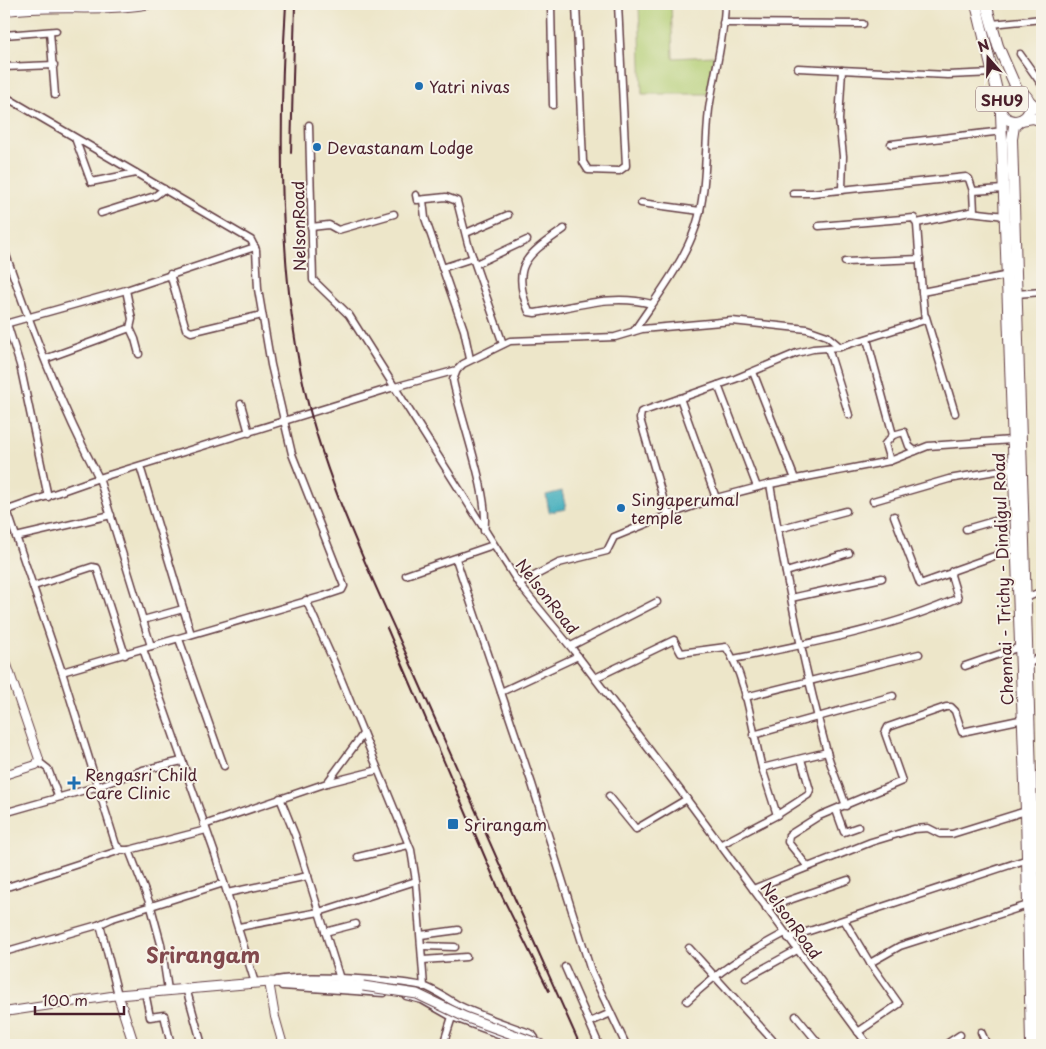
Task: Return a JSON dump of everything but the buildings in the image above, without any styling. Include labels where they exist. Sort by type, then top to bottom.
[{"type":"main road","points":[[4,11],[31,7],[131,7],[148,4]]},
{"type":"main road","name":"Chennai - Trichy - Dindigul Road","points":[[976,4],[994,73],[1000,108],[1003,131],[1005,216],[1010,274],[1016,294],[1026,719],[1034,809],[1037,1013],[1031,1045]]},
{"type":"main road","name":"SHU9","points":[[986,4],[998,46],[1018,92],[1042,112]]},
{"type":"main road","name":"SHU9","points":[[1018,92],[1009,93],[1000,108],[1007,119],[1021,120],[1033,118],[1042,121]]},
{"type":"main road","name":"Chennai - Trichy - Dindigul Road","points":[[1023,600],[1016,548],[1012,440],[1010,274],[1012,130],[1029,109],[1028,100]]},
{"type":"main road","name":"Chennai - Trichy - Dindigul Road","points":[[1034,809],[1028,859],[1028,905],[1039,1045]]},
{"type":"main road","points":[[134,1045],[118,995],[269,982],[363,986],[410,992],[428,998],[465,1017],[542,1045]]},
{"type":"street","points":[[551,4],[553,105]]},
{"type":"street","points":[[576,4],[583,162],[588,170],[619,171],[626,166],[618,4]]},
{"type":"street","points":[[634,331],[687,248],[700,211],[709,107],[725,4]]},
{"type":"street","points":[[992,24],[1042,19]]},
{"type":"street","points":[[723,23],[863,24]]},
{"type":"street","points":[[4,35],[53,32],[55,95]]},
{"type":"street","points":[[1020,54],[1042,85]]},
{"type":"street","points":[[4,67],[54,65]]},
{"type":"street","points":[[798,68],[948,75],[994,73]]},
{"type":"street","points":[[842,70],[839,120],[843,156],[842,190]]},
{"type":"street","points":[[4,96],[251,240],[255,247],[262,315],[292,454],[344,586],[336,592],[62,672]]},
{"type":"street","name":"NelsonRoad","points":[[308,125],[313,280],[349,315],[519,584],[571,646],[687,799],[868,1045]]},
{"type":"street","points":[[891,144],[1003,131]]},
{"type":"street","points":[[75,138],[91,182],[136,174]]},
{"type":"street","points":[[793,193],[842,190],[966,177],[970,179],[973,191],[974,212]]},
{"type":"street","points":[[101,213],[155,196],[164,189]]},
{"type":"street","points":[[973,191],[1004,189]]},
{"type":"street","points":[[416,195],[417,200],[446,197],[457,201],[474,261],[503,344]]},
{"type":"street","points":[[423,200],[425,218],[464,330],[470,360]]},
{"type":"street","points":[[641,204],[700,211]]},
{"type":"street","points":[[917,223],[974,212],[1005,216]]},
{"type":"street","points":[[311,227],[329,225],[338,230],[394,214]]},
{"type":"street","points":[[466,233],[508,215]]},
{"type":"street","points":[[819,226],[911,217],[916,219],[920,258],[921,298],[955,413]]},
{"type":"street","points":[[564,229],[532,252],[522,267],[522,278],[529,312],[536,313],[578,304],[626,298],[652,304]]},
{"type":"street","points":[[442,268],[474,261],[527,240]]},
{"type":"street","points":[[48,497],[22,373],[5,324],[126,290],[255,247]]},
{"type":"street","points":[[4,248],[28,316],[73,428],[99,478],[151,646]]},
{"type":"street","points":[[845,262],[920,258]]},
{"type":"street","points":[[170,274],[186,329],[190,332],[262,315]]},
{"type":"street","points":[[922,292],[1010,274]]},
{"type":"street","points":[[126,290],[132,319],[130,328],[139,354]]},
{"type":"street","points":[[1016,294],[1042,292]]},
{"type":"street","points":[[668,515],[640,414],[647,409],[753,372],[797,353],[840,347],[924,321],[926,318]]},
{"type":"street","points":[[5,511],[99,478],[394,387],[457,370],[470,360],[503,344],[518,340],[615,336],[634,331],[742,320],[807,329],[827,336],[840,347]]},
{"type":"street","points":[[45,359],[130,328]]},
{"type":"street","points":[[867,339],[894,435]]},
{"type":"street","points":[[828,348],[848,415]]},
{"type":"street","points":[[457,370],[453,380],[481,490],[484,531]]},
{"type":"street","points":[[753,372],[795,479]]},
{"type":"street","points":[[718,385],[758,487]]},
{"type":"street","points":[[680,398],[716,498]]},
{"type":"street","points":[[241,404],[249,432]]},
{"type":"street","points":[[890,461],[885,444],[894,435],[904,432],[909,446],[915,451]]},
{"type":"street","points":[[519,584],[559,563],[607,551],[614,537],[716,498],[770,484],[903,458],[928,446],[1012,440]]},
{"type":"street","points":[[140,466],[191,634]]},
{"type":"street","points":[[873,501],[948,479],[1013,468]]},
{"type":"street","points":[[770,484],[791,598],[809,680],[827,752],[846,806]]},
{"type":"street","points":[[4,502],[5,511],[34,586],[99,786],[116,845],[121,850]]},
{"type":"street","points":[[778,529],[846,511]]},
{"type":"street","points":[[16,537],[111,515]]},
{"type":"street","points":[[894,516],[920,584],[1016,548]]},
{"type":"street","points":[[966,530],[1015,516]]},
{"type":"street","points":[[406,575],[494,545]]},
{"type":"street","points":[[786,572],[849,553]]},
{"type":"street","points":[[456,559],[591,971],[626,1045]]},
{"type":"street","points":[[34,586],[93,567],[97,568],[125,655]]},
{"type":"street","points":[[733,659],[801,645],[916,615],[957,598],[951,573]]},
{"type":"street","points":[[791,598],[882,578]]},
{"type":"street","points":[[1023,600],[1042,590]]},
{"type":"street","points":[[306,600],[408,845],[416,881],[424,987]]},
{"type":"street","points":[[571,646],[657,602]]},
{"type":"street","points":[[143,620],[183,609]]},
{"type":"street","points":[[179,639],[224,766]]},
{"type":"street","points":[[595,678],[674,640],[681,653],[723,646],[727,648],[733,659],[745,697],[762,768],[776,814]]},
{"type":"street","points":[[143,649],[239,927],[255,983]]},
{"type":"street","points":[[745,697],[919,654]]},
{"type":"street","points":[[4,656],[38,753],[39,762],[48,769],[58,796]]},
{"type":"street","points":[[501,692],[578,656]]},
{"type":"street","points":[[965,666],[1025,656],[1042,656]]},
{"type":"street","points":[[753,734],[893,696]]},
{"type":"street","points":[[808,867],[788,838],[804,824],[902,781],[885,733],[888,727],[946,707],[951,707],[955,711],[962,732],[1026,719]]},
{"type":"street","points":[[327,783],[363,734]]},
{"type":"street","points":[[762,768],[827,752]]},
{"type":"street","points":[[720,845],[809,793],[801,759]]},
{"type":"street","points":[[4,813],[58,796],[99,786],[143,770],[182,761]]},
{"type":"street","points":[[4,775],[36,765],[39,762]]},
{"type":"street","points":[[4,888],[121,850],[130,850],[205,828],[280,798],[327,783],[378,770]]},
{"type":"street","points":[[609,796],[636,829],[687,799]]},
{"type":"street","points":[[280,798],[295,835],[340,979]]},
{"type":"street","points":[[753,889],[871,842],[914,829],[928,828],[940,834],[952,834],[1034,809]]},
{"type":"street","points":[[836,810],[844,832],[858,827]]},
{"type":"street","points":[[358,857],[408,845]]},
{"type":"street","points":[[130,850],[151,906],[161,944],[168,990]]},
{"type":"street","points":[[687,1001],[713,976],[737,958],[786,936],[844,920],[1028,859]]},
{"type":"street","points":[[227,893],[308,876]]},
{"type":"street","points":[[766,908],[848,880]]},
{"type":"street","points":[[239,927],[319,912],[416,881]]},
{"type":"street","points":[[4,952],[98,926],[113,918],[224,883]]},
{"type":"street","points":[[870,963],[900,946],[1028,905]]},
{"type":"street","points":[[844,920],[870,963],[899,1004],[858,1032]]},
{"type":"street","points":[[325,932],[356,924]]},
{"type":"street","points":[[4,1012],[118,995],[101,928],[98,926]]},
{"type":"street","points":[[421,935],[458,930]]},
{"type":"street","points":[[422,946],[454,946]]},
{"type":"street","points":[[689,948],[777,1045]]},
{"type":"street","points":[[746,978],[797,950]]},
{"type":"street","points":[[423,960],[466,956]]},
{"type":"street","points":[[565,967],[599,1045]]},
{"type":"street","points":[[269,982],[289,978],[340,979],[403,983],[424,987],[459,1006],[532,1034],[535,1038],[535,1045]]},
{"type":"street","points":[[269,982],[309,990],[398,994],[422,1000],[452,1017],[528,1045]]},
{"type":"street","points":[[269,982],[275,1017],[283,1044]]},
{"type":"street","points":[[186,988],[202,1045]]},
{"type":"street","points":[[146,992],[150,1017],[164,1015],[171,1045]]},
{"type":"street","points":[[590,1022],[611,1013]]},
{"type":"street","points":[[796,1016],[820,1045]]},
{"type":"street","points":[[443,1045],[452,1017]]},
{"type":"street","points":[[981,1032],[988,1045]]},
{"type":"street","points":[[945,1045],[960,1036]]},
{"type":"green space","points":[[639,4],[671,4],[673,58],[714,56],[707,94],[642,94]]},
{"type":"water","points":[[562,491],[566,509],[549,512],[546,495]]},
{"type":"railway","points":[[286,4],[282,95],[284,236],[293,329],[310,411],[321,449],[348,523],[580,1045]]},
{"type":"railway","points":[[291,153],[295,4]]},
{"type":"railway","points":[[387,628],[499,890],[549,991]]},
{"type":"place","name":"Yatri nivas","points":[[419,86]]},
{"type":"place","name":"Devastanam Lodge","points":[[317,147]]},
{"type":"place","name":"Singaperumal temple","points":[[621,508]]},
{"type":"place","name":"Rengasri Child Care Clinic","points":[[74,783]]},
{"type":"place","name":"Srirangam","points":[[453,824]]},
{"type":"district","name":"Srirangam","points":[[203,954]]}]
